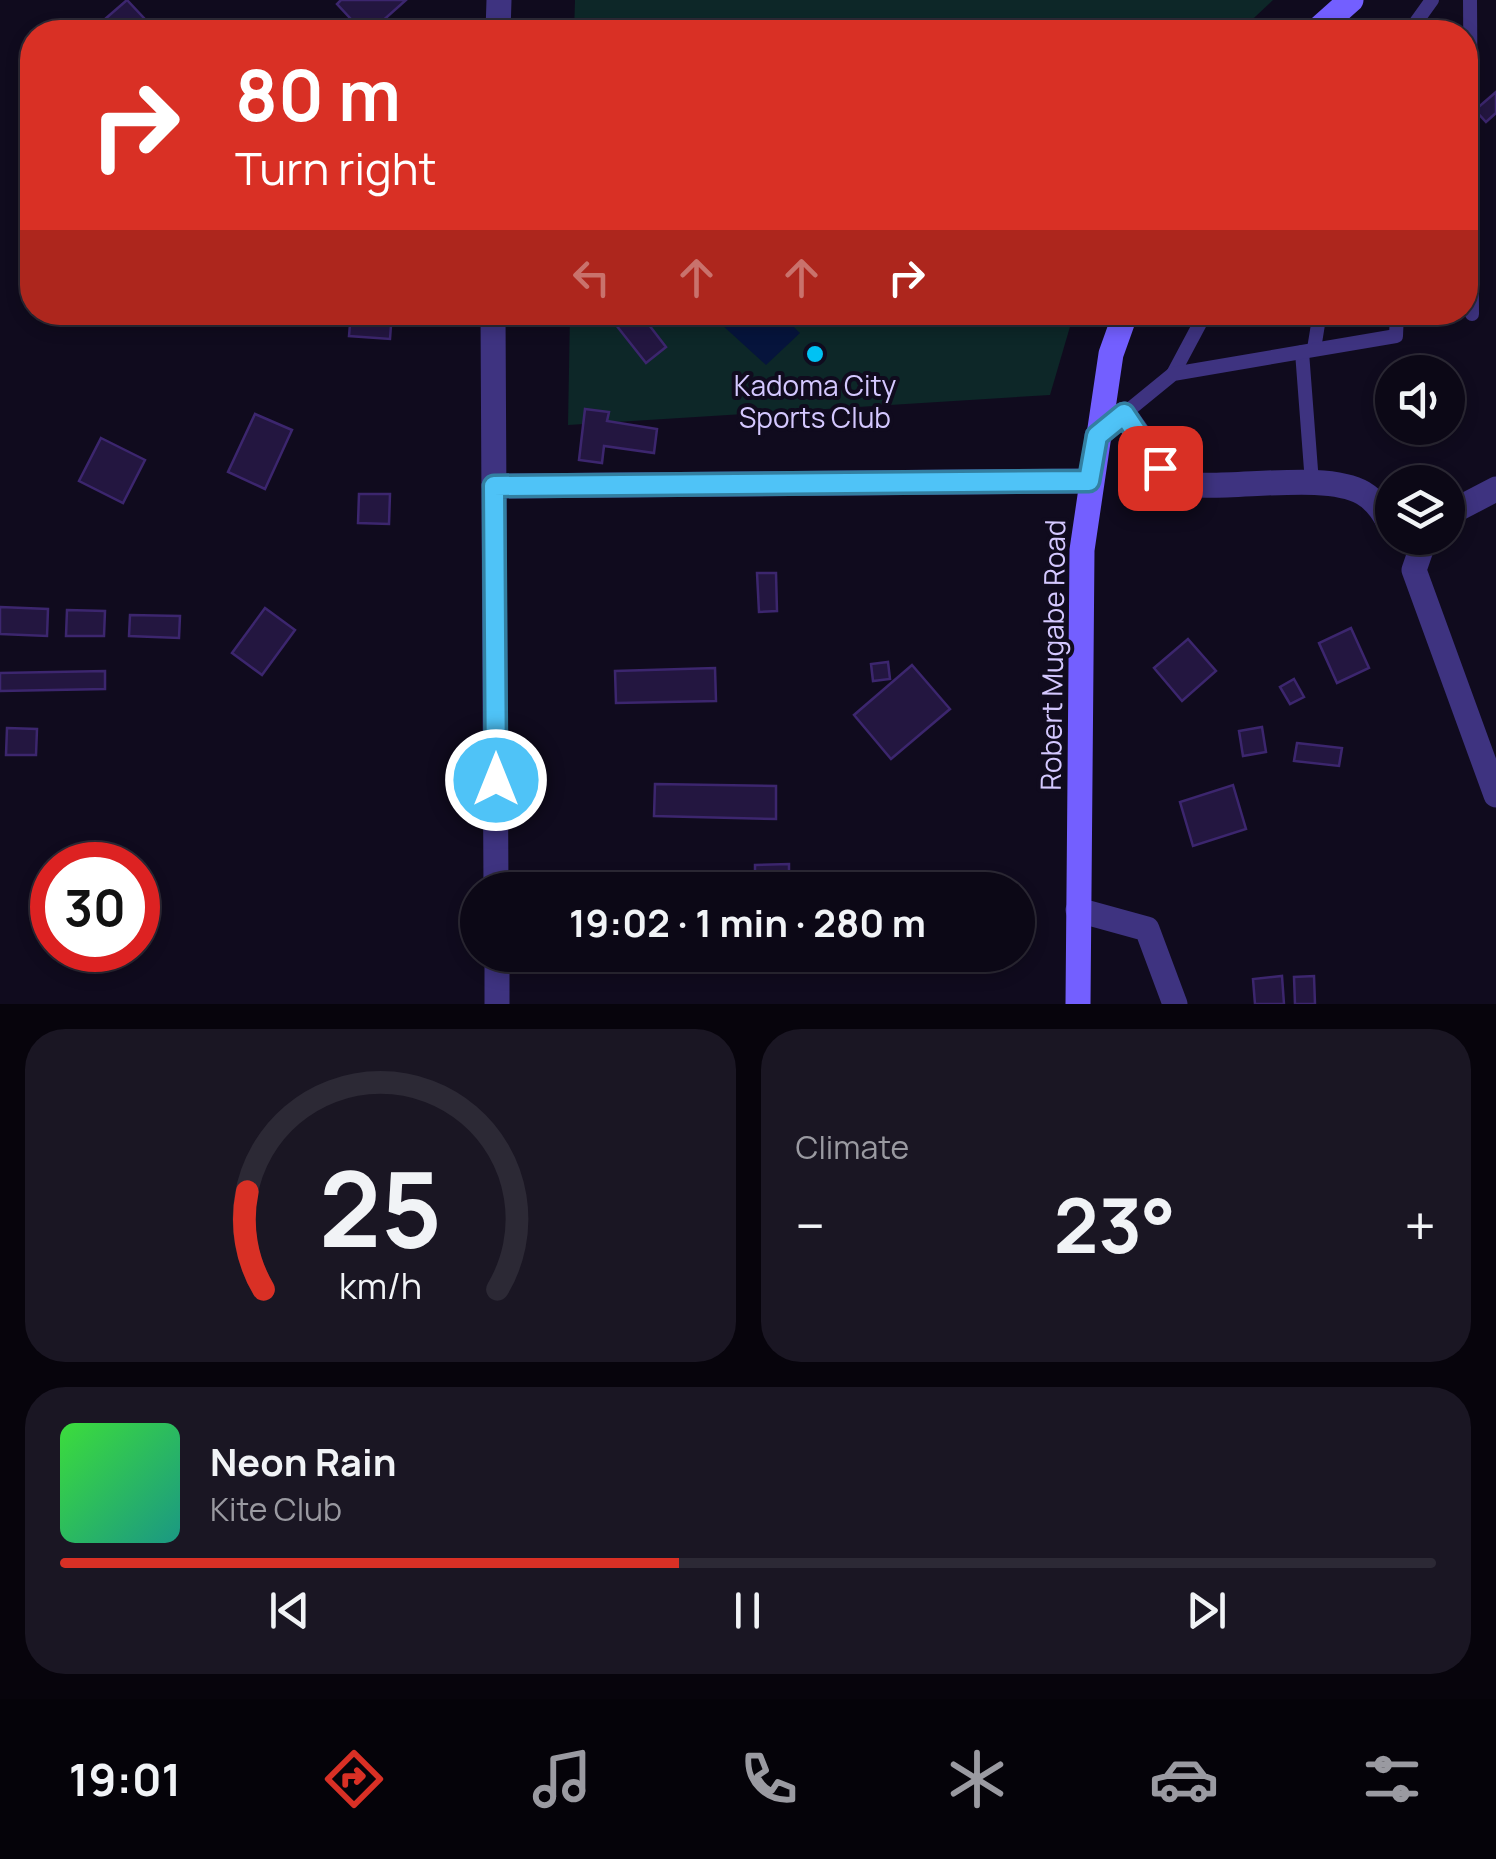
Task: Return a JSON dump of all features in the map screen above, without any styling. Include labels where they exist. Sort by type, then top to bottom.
[{"type":"street","points":[[1328,20],[1351,0]]},
{"type":"street","points":[[493,325],[496,872]]},
{"type":"street","name":"Robert Mugabe Road","points":[[1078,1004],[1082,550],[1089,481],[1111,354],[1121,325]]},
{"type":"street","points":[[1097,436],[1124,414],[1174,482],[1200,488],[1312,483],[1360,491],[1375,503]]},
{"type":"street","points":[[494,486],[1089,481]]},
{"type":"street","points":[[1465,505],[1496,489]]},
{"type":"street","points":[[1406,555],[1496,795]]},
{"type":"street","points":[[1414,570],[1419,555]]},
{"type":"street","points":[[1078,910],[1147,929],[1175,1004]]},
{"type":"street","points":[[497,972],[497,1004]]},
{"type":"lane","points":[[1124,414],[1172,374],[1199,325]]},
{"type":"lane","points":[[1312,483],[1308,350],[1316,325]]},
{"type":"lane","points":[[1172,374],[1396,336],[1396,325]]},
{"type":"green space","points":[[575,0],[1273,0],[1252,20],[574,20]]},
{"type":"green space","name":"Kadoma City Sports Club","points":[[570,325],[1070,325],[1050,395],[568,425]]},
{"type":"water","points":[[722,325],[792,325],[800,333],[766,365]]},
{"type":"building","points":[[127,0],[146,20],[104,20]]},
{"type":"building","points":[[341,0],[406,0],[384,20],[352,20],[337,4]]},
{"type":"building","points":[[1496,92],[1496,113],[1486,122],[1478,107]]},
{"type":"building","points":[[350,325],[391,325],[390,339],[349,336]]},
{"type":"building","points":[[616,325],[649,325],[666,347],[646,363]]},
{"type":"building","points":[[585,409],[609,412],[607,421],[657,429],[654,453],[604,446],[602,463],[579,460]]},
{"type":"building","points":[[255,414],[292,430],[265,489],[228,472]]},
{"type":"building","points":[[101,438],[145,460],[123,503],[79,481]]},
{"type":"building","points":[[359,494],[390,494],[389,524],[358,523]]},
{"type":"building","points":[[757,573],[776,573],[777,611],[759,612]]},
{"type":"building","points":[[0,607],[48,609],[47,636],[0,634]]},
{"type":"building","points":[[265,608],[295,630],[262,675],[232,653]]},
{"type":"building","points":[[67,610],[105,611],[104,636],[66,636]]},
{"type":"building","points":[[130,615],[180,616],[179,638],[129,636]]},
{"type":"building","points":[[1351,628],[1369,668],[1337,683],[1319,643]]},
{"type":"building","points":[[1188,639],[1216,671],[1182,701],[1154,668]]},
{"type":"building","points":[[888,662],[890,679],[873,681],[871,664]]},
{"type":"building","points":[[912,665],[950,709],[891,759],[854,715]]},
{"type":"building","points":[[715,668],[716,701],[616,703],[615,671]]},
{"type":"building","points":[[105,671],[105,689],[0,691],[0,673]]},
{"type":"building","points":[[1294,679],[1304,697],[1290,704],[1280,687]]},
{"type":"building","points":[[1262,727],[1266,752],[1243,756],[1239,731]]},
{"type":"building","points":[[7,728],[37,729],[36,755],[6,755]]},
{"type":"building","points":[[1297,743],[1342,748],[1339,766],[1294,761]]},
{"type":"building","points":[[655,784],[776,786],[776,819],[654,816]]},
{"type":"building","points":[[1233,785],[1246,829],[1193,846],[1180,802]]},
{"type":"building","points":[[789,864],[789,872],[755,872],[755,865]]},
{"type":"building","points":[[1282,976],[1284,1004],[1255,1004],[1253,979]]},
{"type":"building","points":[[1314,976],[1315,1004],[1295,1004],[1294,977]]},
{"type":"place","name":"Kadoma City Sports Club","points":[[815,354]]},
{"type":"route","points":[[496,780],[494,486],[1089,481],[1097,436],[1124,414],[1160,468]]}]
